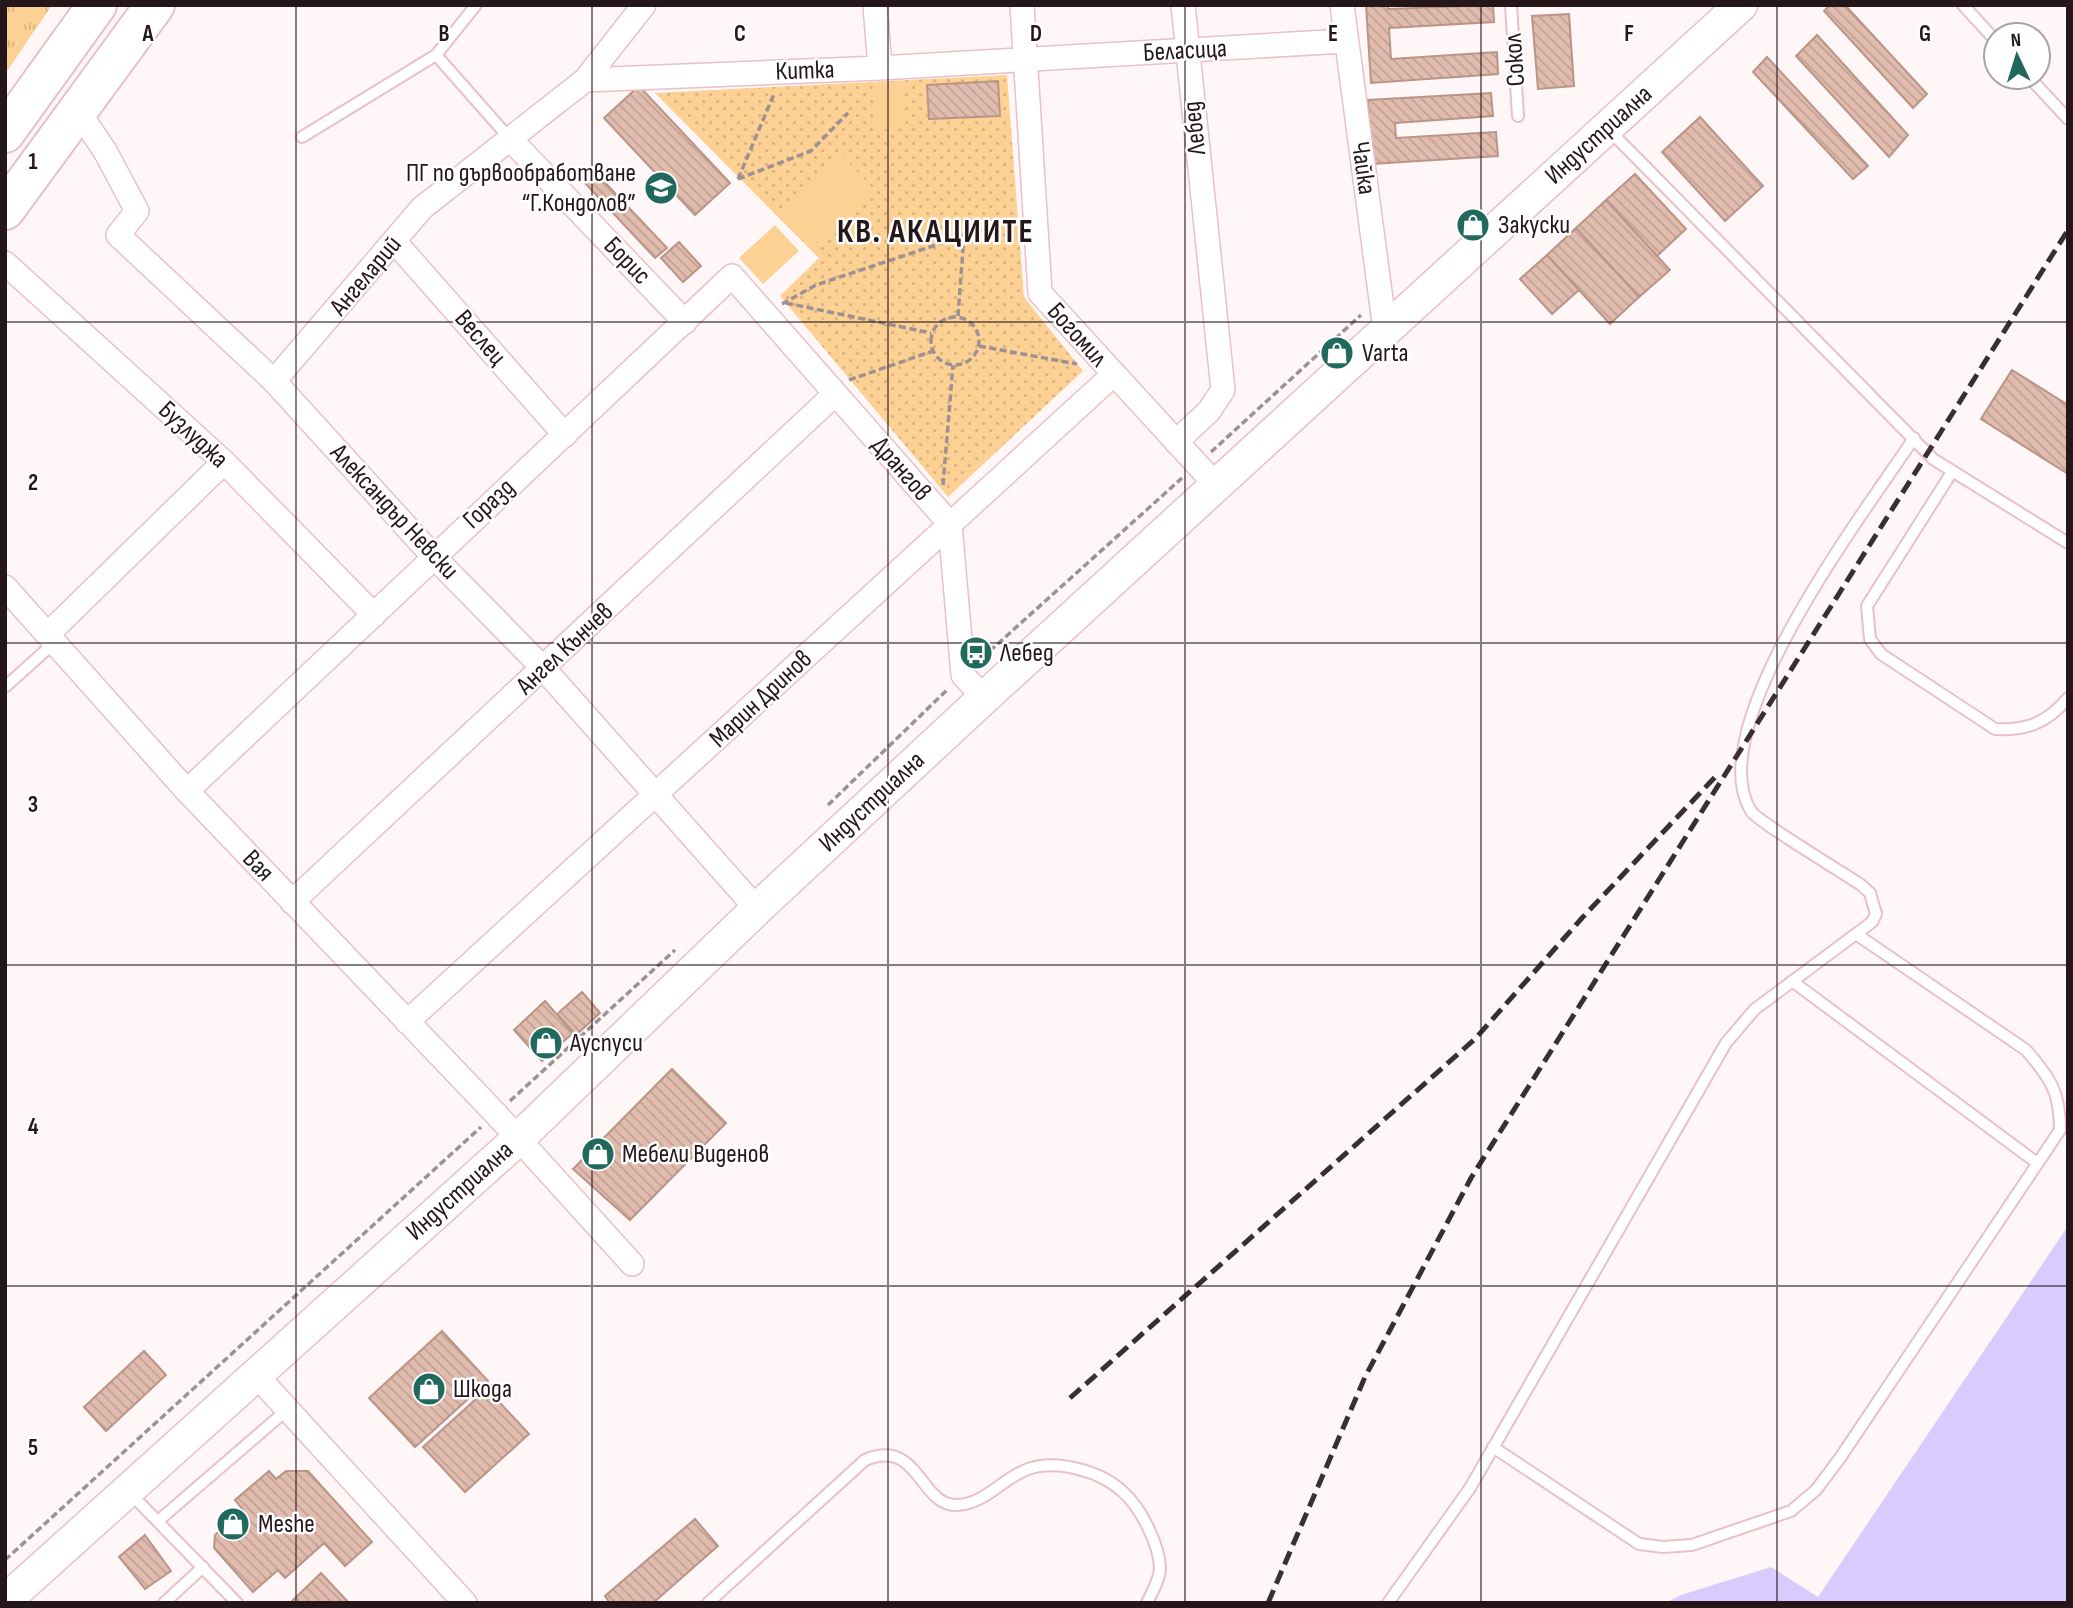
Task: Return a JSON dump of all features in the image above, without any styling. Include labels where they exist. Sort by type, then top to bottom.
[{"type":"highway","points":[[5,133],[97,5]]},
{"type":"highway","points":[[5,210],[155,5]]},
{"type":"main road","name":"Индустриална","points":[[5,1601],[517,1140],[757,909],[984,698],[1607,128],[1726,10]]},
{"type":"street","name":"Ангеларий","points":[[274,381],[422,208],[448,184],[511,140],[585,80],[644,5]]},
{"type":"street","points":[[875,5],[880,68]]},
{"type":"street","name":"Богомил","points":[[1023,5],[1024,59],[1040,293],[1217,486]]},
{"type":"street","name":"Лебед","points":[[1175,442],[1209,411],[1223,390],[1183,5]]},
{"type":"street","name":"Чайка","points":[[1342,5],[1385,330]]},
{"type":"street","name":"Беласица","points":[[1024,59],[1187,52],[1345,41]]},
{"type":"street","name":"Китка","points":[[585,80],[880,68],[1024,59]]},
{"type":"street","name":"Александър Невски","points":[[78,111],[105,151],[136,211],[118,235],[274,381],[433,556],[544,669],[658,794],[757,909]]},
{"type":"street","name":"Борис","points":[[511,140],[685,322]]},
{"type":"street","name":"Веслец","points":[[395,242],[565,435]]},
{"type":"street","name":"Бузлуджа","points":[[5,263],[224,462],[373,615]]},
{"type":"street","name":"Горазд","points":[[187,791],[732,276]]},
{"type":"street","name":"Дрангов","points":[[732,276],[774,308],[832,391],[945,519],[963,675],[984,698]]},
{"type":"street","name":"Марин Дринов","points":[[407,1022],[658,794],[945,519],[1111,372]]},
{"type":"street","name":"Ангел Кънчев","points":[[292,902],[544,669],[832,391]]},
{"type":"street","points":[[52,638],[224,462]]},
{"type":"street","name":"Вая","points":[[5,587],[187,791],[496,1114],[632,1264]]},
{"type":"street","points":[[256,1375],[466,1603]]},
{"type":"lane","points":[[302,137],[436,55],[477,5]]},
{"type":"lane","name":"Сокол","points":[[1511,5],[1518,116]]},
{"type":"lane","points":[[1963,5],[1982,26]]},
{"type":"lane","points":[[436,55],[511,140]]},
{"type":"lane","points":[[2042,91],[2068,119]]},
{"type":"lane","points":[[1607,128],[1933,459],[2068,543]]},
{"type":"lane","points":[[1388,1603],[1470,1488],[1726,1043],[1755,1009],[1872,922],[1876,914],[1870,893],[1752,812],[1743,787],[1741,749],[1750,719],[1794,617],[1913,438]]},
{"type":"lane","points":[[1952,472],[1867,606],[1870,639],[1881,654],[1995,729],[2016,730],[2036,725],[2057,711],[2068,698]]},
{"type":"lane","points":[[5,687],[52,638]]},
{"type":"lane","points":[[1493,1447],[1639,1544],[1663,1547],[1692,1545],[1791,1511],[1816,1490],[1840,1458],[2060,1130],[2060,1101],[2048,1074],[2026,1050],[1856,934]]},
{"type":"lane","points":[[1792,981],[2038,1163]]},
{"type":"lane","points":[[158,1521],[288,1409]]},
{"type":"lane","points":[[708,1603],[866,1460],[880,1454],[894,1456],[906,1462],[944,1503],[956,1505],[984,1497],[1028,1469],[1057,1464],[1093,1474],[1123,1491],[1141,1516],[1159,1555],[1160,1572],[1147,1603]]},
{"type":"lane","points":[[127,1490],[237,1603]]},
{"type":"lane","points":[[164,1603],[203,1567]]},
{"type":"path","points":[[783,72],[738,179],[811,151],[848,113]]},
{"type":"path","points":[[774,308],[816,285],[1034,213]]},
{"type":"path","points":[[958,316],[964,236]]},
{"type":"path","points":[[774,308],[931,333]]},
{"type":"path","points":[[958,316],[973,324],[979,338],[979,346],[970,360],[953,365],[940,361],[933,351],[931,333],[942,319],[958,316]]},
{"type":"path","points":[[979,346],[1111,372]]},
{"type":"path","points":[[832,391],[933,351]]},
{"type":"path","points":[[945,519],[953,365]]},
{"type":"green space","points":[[5,5],[52,5],[5,74]]},
{"type":"green space","points":[[1007,75],[1024,297],[1083,371],[948,497],[780,296],[819,258],[655,93]]},
{"type":"green space","points":[[902,82],[906,128],[877,130],[874,85]]},
{"type":"green space","points":[[842,155],[874,190],[811,247],[779,212]]},
{"type":"green space","points":[[775,225],[799,251],[763,284],[739,258]]},
{"type":"shaded area","points":[[2068,1226],[2068,1603],[1665,1603],[1681,1595],[1771,1567],[1818,1597]]},
{"type":"building","points":[[1366,5],[1388,5],[1388,9],[1493,5],[1494,22],[1389,28],[1391,59],[1497,52],[1498,74],[1371,83]]},
{"type":"building","points":[[1830,5],[1845,5],[1927,94],[1913,108],[1824,11]]},
{"type":"building","points":[[1569,14],[1574,86],[1538,89],[1532,16]]},
{"type":"building","points":[[1817,35],[1908,135],[1889,157],[1796,56]]},
{"type":"building","points":[[1767,57],[1868,166],[1853,179],[1753,72]]},
{"type":"building","points":[[998,81],[1000,116],[929,119],[927,85]]},
{"type":"building","points":[[639,86],[730,183],[695,215],[604,118]]},
{"type":"building","points":[[1491,93],[1493,116],[1395,123],[1396,138],[1496,132],[1498,156],[1372,164],[1368,100]]},
{"type":"building","points":[[1700,117],[1763,186],[1725,221],[1662,152]]},
{"type":"building","points":[[596,173],[667,248],[655,258],[585,183]]},
{"type":"building","points":[[1635,174],[1686,229],[1657,256],[1606,200]]},
{"type":"building","points":[[1606,200],[1670,270],[1639,297],[1576,228]]},
{"type":"building","points":[[1576,228],[1639,297],[1610,324],[1547,255]]},
{"type":"building","points":[[679,242],[701,266],[683,282],[661,258]]},
{"type":"building","points":[[1547,255],[1579,290],[1552,314],[1520,279]]},
{"type":"building","points":[[2012,370],[2068,405],[2068,474],[1981,419]]},
{"type":"building","points":[[582,992],[600,1013],[576,1035],[557,1014]]},
{"type":"building","points":[[545,1001],[573,1033],[542,1061],[514,1030]]},
{"type":"building","points":[[672,1069],[726,1123],[630,1220],[573,1169]]},
{"type":"building","name":"Шкода","points":[[442,1331],[488,1381],[415,1447],[369,1398]]},
{"type":"building","points":[[144,1351],[166,1375],[106,1431],[84,1407]]},
{"type":"building","points":[[487,1389],[529,1434],[465,1492],[423,1447]]},
{"type":"building","points":[[269,1471],[276,1479],[286,1471],[308,1471],[372,1542],[345,1566],[324,1543],[285,1578],[278,1570],[253,1592],[214,1548],[215,1535],[243,1510],[235,1500]]},
{"type":"building","points":[[695,1519],[718,1546],[653,1603],[610,1603],[605,1596]]},
{"type":"building","points":[[145,1535],[171,1571],[145,1589],[119,1557]]},
{"type":"building","points":[[321,1573],[349,1603],[290,1603]]},
{"type":"railway","points":[[1268,1603],[1365,1377],[1471,1178],[2068,230]]},
{"type":"railway","points":[[1070,1398],[1475,1039],[1582,918],[1717,775]]},
{"type":"place","name":"ПГ по дървообработване “Г.Кондолов”","points":[[661,188]]},
{"type":"place","name":"Закуски","points":[[1473,225]]},
{"type":"place","name":"Varta","points":[[1337,353]]},
{"type":"place","name":"Лебед","points":[[976,653]]},
{"type":"place","name":"Ауспуси","points":[[546,1043]]},
{"type":"place","name":"Мебели Виденов","points":[[598,1154]]},
{"type":"place","name":"Шкода","points":[[429,1389]]},
{"type":"place","name":"Meshe","points":[[233,1524]]},
{"type":"district","name":"КВ. АКАЦИИТЕ","points":[[936,232]]}]
